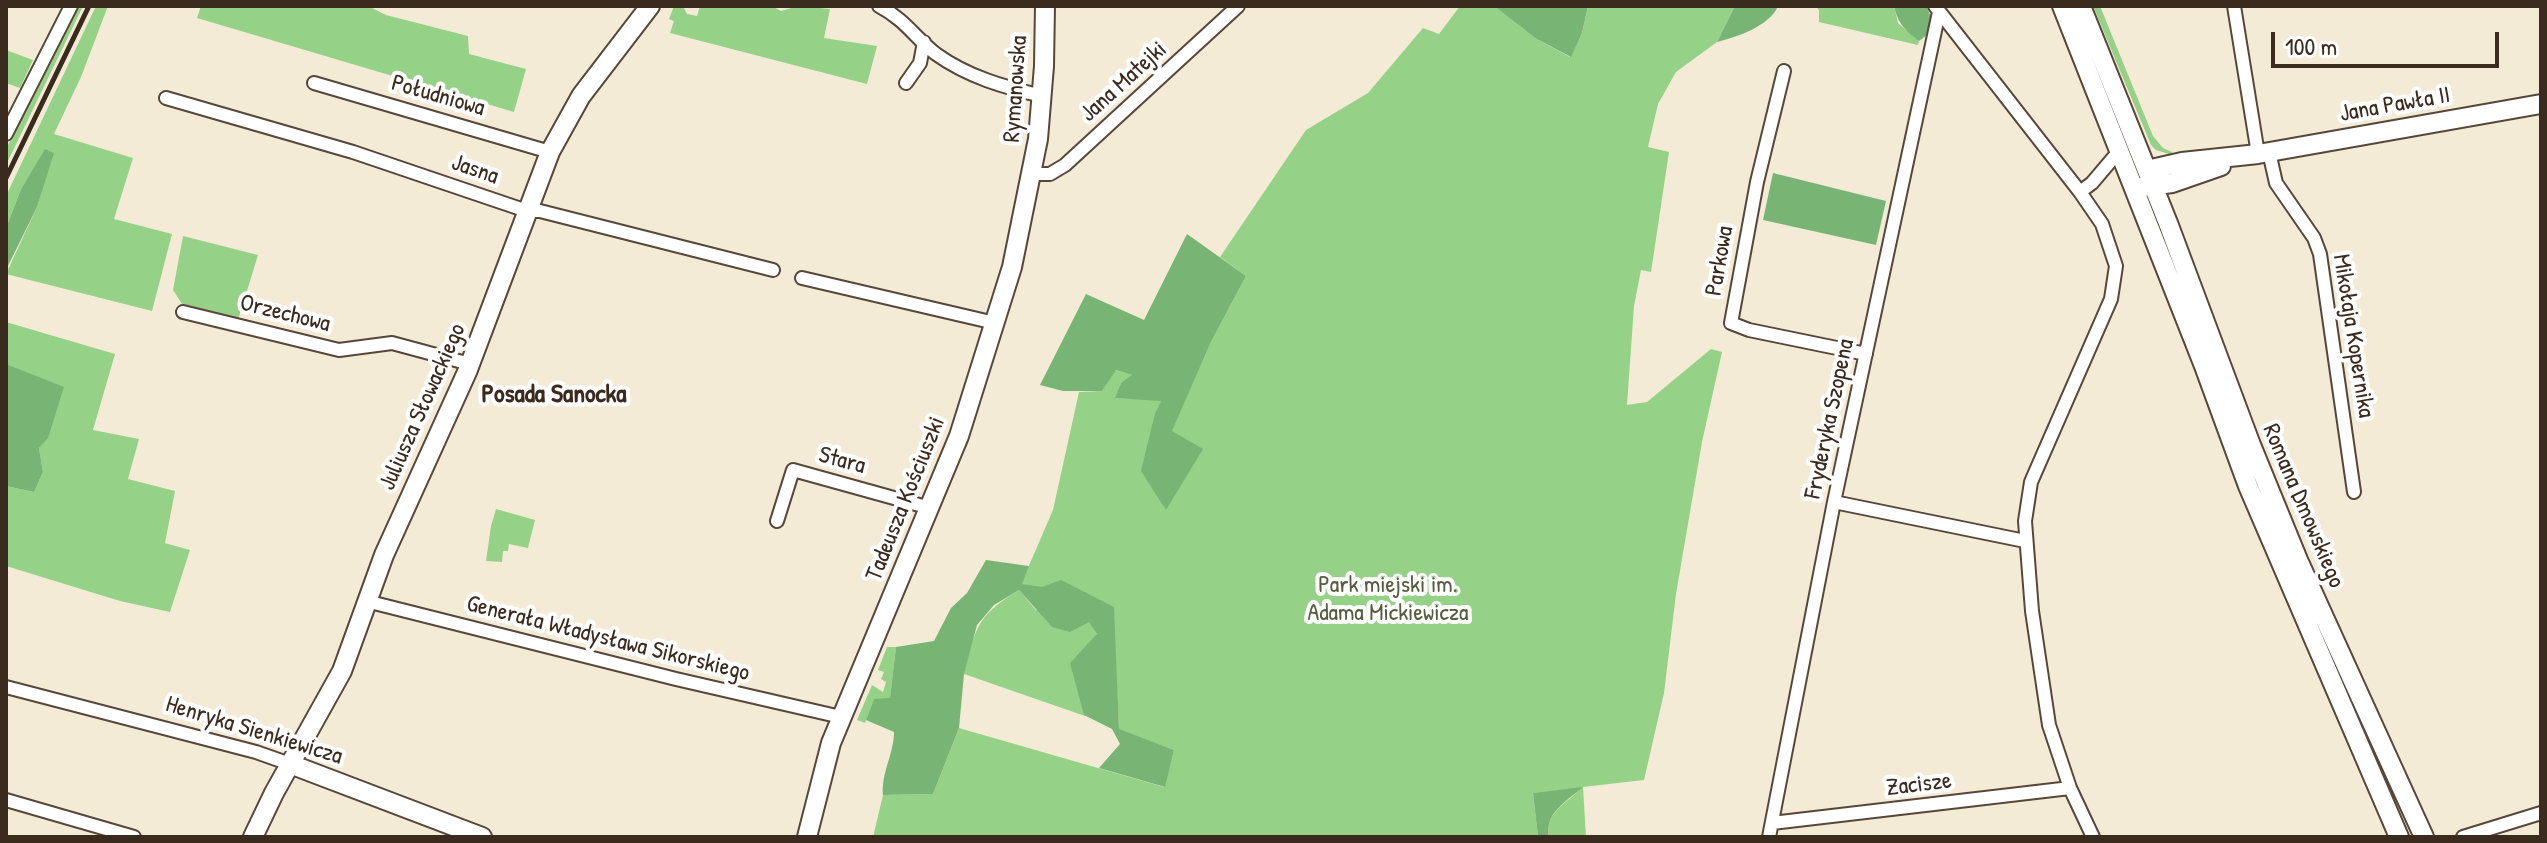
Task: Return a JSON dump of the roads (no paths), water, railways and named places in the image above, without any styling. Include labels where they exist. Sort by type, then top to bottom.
[{"type":"street","points":[[6,134],[71,6]]},
{"type":"street","name":"Juliusza Słowackiego","points":[[253,837],[342,671],[389,543],[470,364],[550,152],[581,96],[650,6]]},
{"type":"street","points":[[879,6],[898,16],[936,54],[988,82],[1042,96]]},
{"type":"street","name":"Rymanowska","points":[[1032,174],[1042,96],[1045,6]]},
{"type":"street","name":"Jana Matejki","points":[[1032,174],[1050,174],[1065,165],[1238,6]]},
{"type":"street","name":"Romana Dmowskiego","points":[[2062,6],[2248,486],[2399,837]]},
{"type":"street","name":"Romana Dmowskiego","points":[[2081,6],[2292,545],[2424,837]]},
{"type":"street","name":"Mikołaja Kopernika","points":[[2234,6],[2263,153],[2276,183],[2314,238],[2320,254],[2354,492]]},
{"type":"street","points":[[1937,9],[2080,192],[2102,224],[2116,266],[2111,299],[2031,482],[2025,521],[2032,611],[2049,725],[2070,788],[2093,837]]},
{"type":"street","name":"Fryderyka Szopena","points":[[1769,837],[1834,502],[1937,9]]},
{"type":"street","points":[[906,83],[920,63],[924,42]]},
{"type":"street","name":"Parkowa","points":[[1784,71],[1757,182],[1731,323],[1749,330],[1866,354]]},
{"type":"street","name":"Południowa","points":[[314,83],[550,152]]},
{"type":"street","name":"Jasna","points":[[166,98],[353,152],[527,211],[540,211],[773,270]]},
{"type":"street","name":"Jana Pawła II","points":[[2151,179],[2263,153],[2541,104]]},
{"type":"street","points":[[2080,192],[2092,183],[2120,150]]},
{"type":"street","name":"Tadeusza Kościuszki","points":[[807,837],[826,755],[959,436],[1012,267],[1032,174]]},
{"type":"street","points":[[2134,187],[2151,179]]},
{"type":"street","points":[[802,278],[995,323]]},
{"type":"street","name":"Orzechowa","points":[[183,312],[339,350],[392,343],[470,364]]},
{"type":"street","name":"Stara","points":[[777,521],[793,470],[930,508]]},
{"type":"street","points":[[1834,502],[2025,541]]},
{"type":"street","name":"Generała Władysława Sikorskiego","points":[[366,601],[841,717]]},
{"type":"street","name":"Henryka Sienkiewicza","points":[[6,687],[256,752],[482,837]]},
{"type":"street","name":"Zacisze","points":[[1772,823],[2070,788]]},
{"type":"street","points":[[6,800],[134,837]]},
{"type":"street","points":[[2463,837],[2541,813]]},
{"type":"railway","points":[[6,178],[89,6]]},
{"type":"district","name":"Posada Sanocka","points":[[554,395]]},
{"type":"park label","name":"Park miejski im. Adama Mickiewicza","points":[[1388,600]]}]
